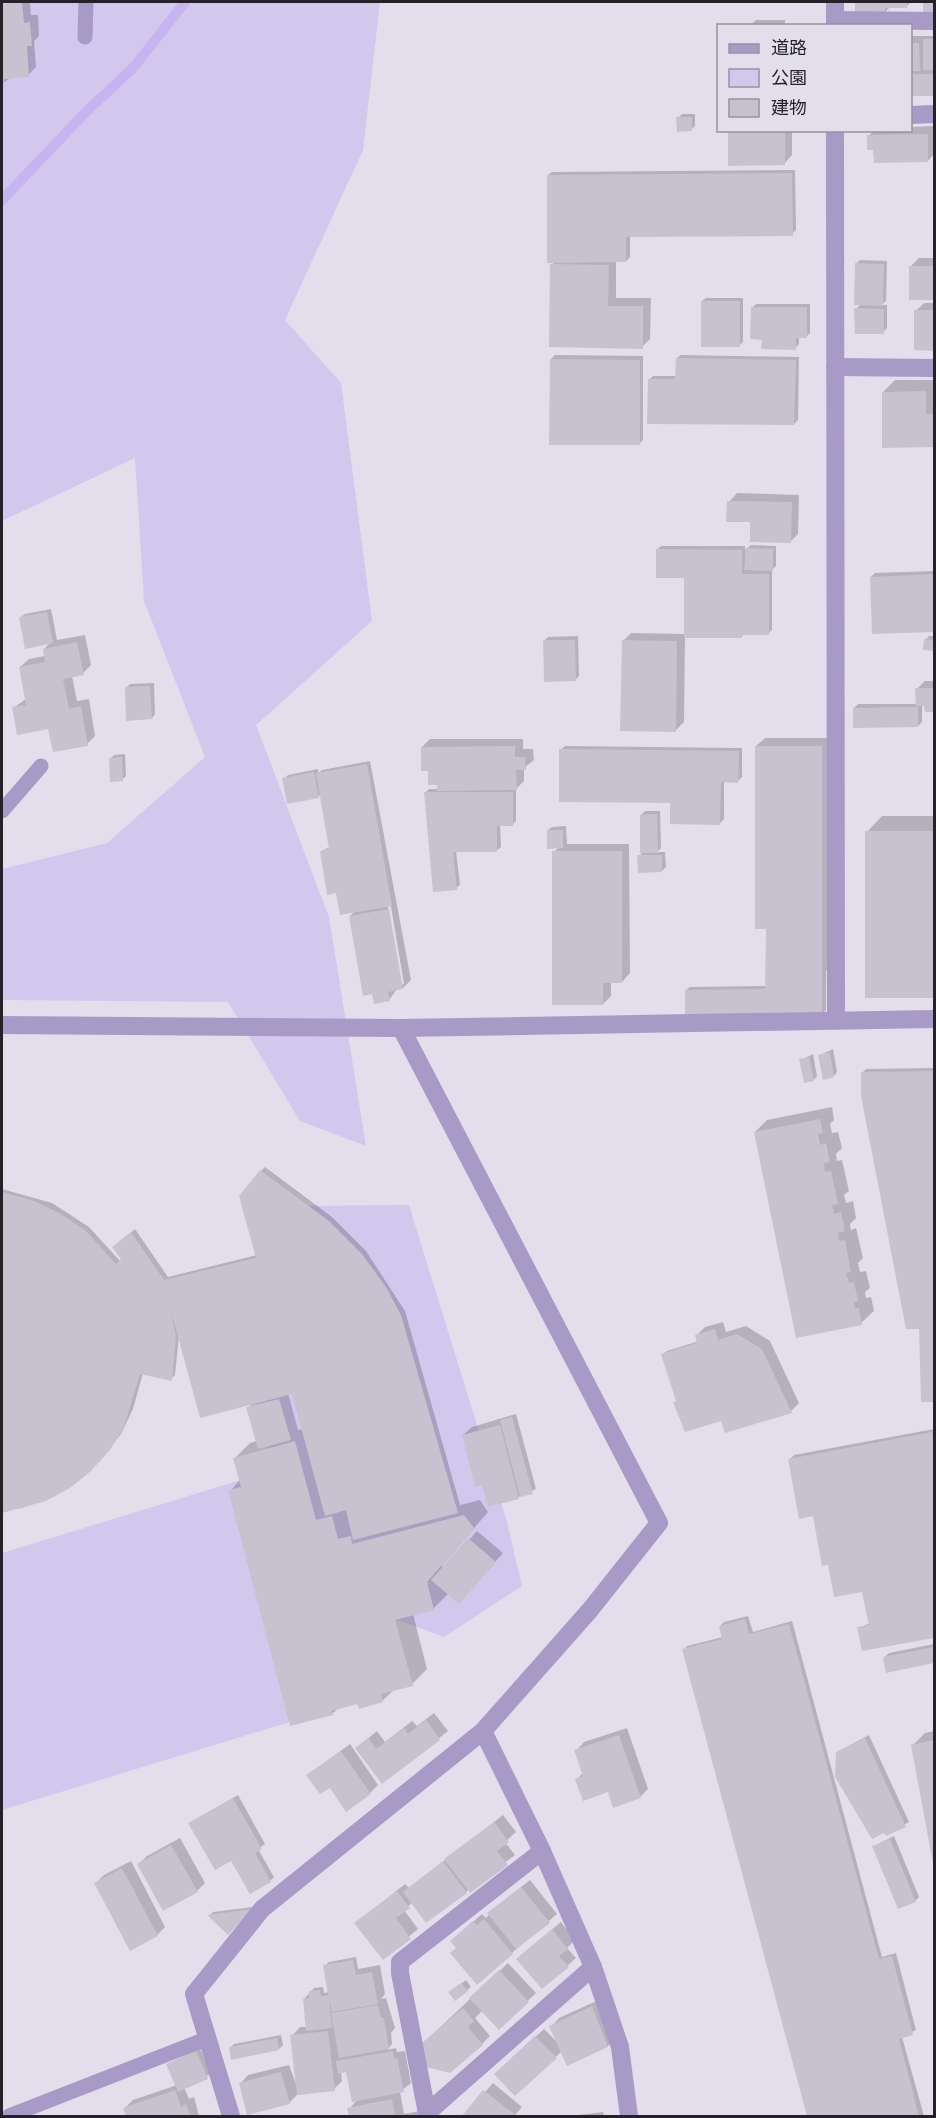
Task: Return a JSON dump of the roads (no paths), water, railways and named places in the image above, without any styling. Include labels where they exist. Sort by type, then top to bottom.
[{"type":"street","points":[[835,16],[934,21]]},
{"type":"street","points":[[912,115],[934,114]]},
{"type":"street","points":[[835,132],[836,1019]]},
{"type":"street","points":[[835,367],[934,368]]},
{"type":"street","points":[[2,1025],[401,1028],[934,1019]]},
{"type":"street","points":[[231,2116],[194,1994],[262,1909],[483,1731],[590,1610],[659,1523],[401,1028]]},
{"type":"street","points":[[483,1731],[542,1851],[593,1967],[620,2047],[629,2116]]},
{"type":"street","points":[[428,2115],[400,1973],[400,1962],[542,1851]]},
{"type":"street","points":[[428,2115],[593,1967]]},
{"type":"lane","points":[[85,37],[86,2]]},
{"type":"lane","points":[[2,811],[41,766]]},
{"type":"lane","points":[[9,2116],[206,2039]]},
{"type":"waterway","points":[[2,200],[86,112],[134,67],[185,2]]}]
